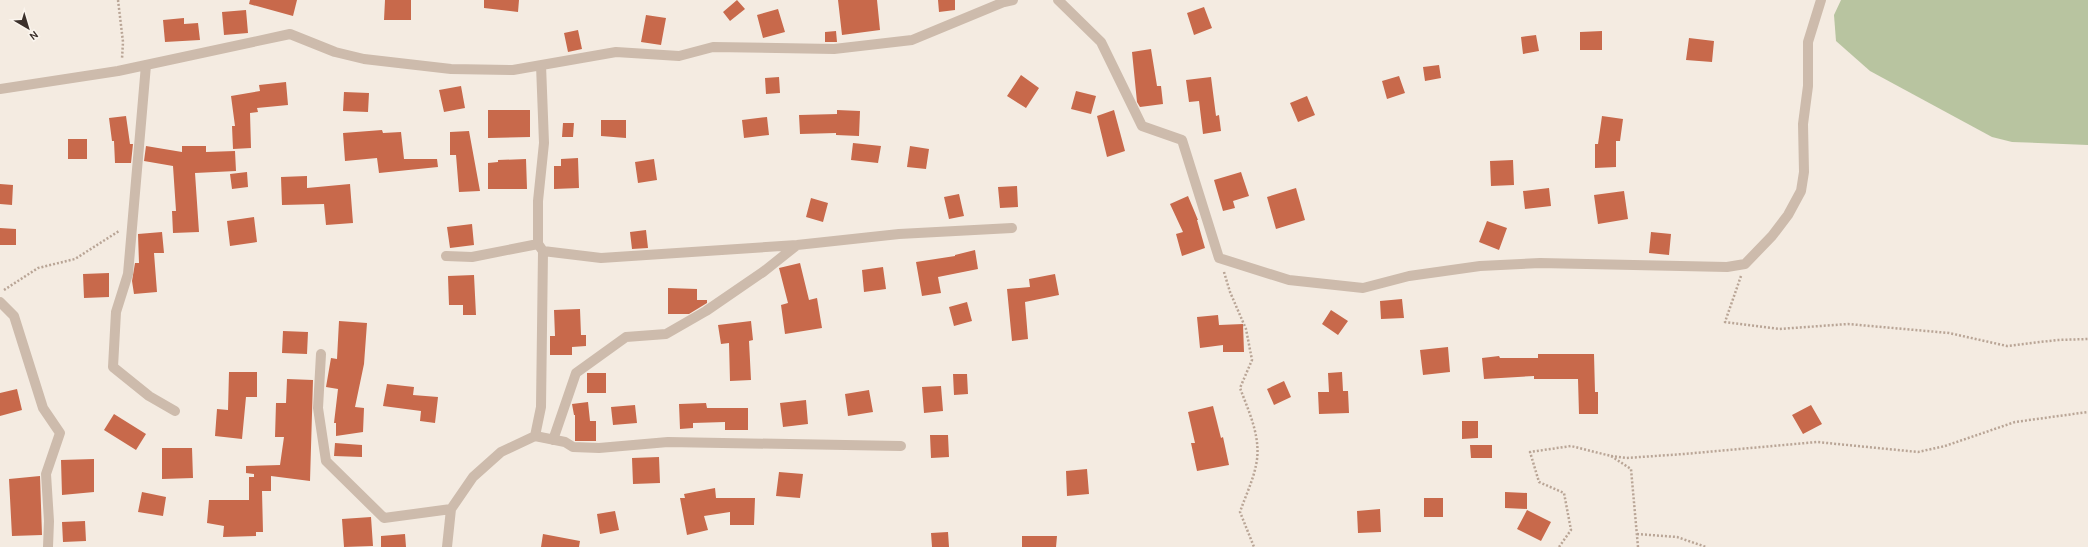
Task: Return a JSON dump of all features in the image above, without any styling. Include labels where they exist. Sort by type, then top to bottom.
[{"type":"street","points":[[0,89],[118,71],[290,34],[335,52],[364,59],[451,69],[513,70],[616,52],[679,56],[713,47],[834,50],[912,40],[1004,2],[1013,0]]},
{"type":"street","points":[[1058,0],[1100,42],[1142,126],[1182,140],[1219,258],[1289,280],[1363,288],[1409,276],[1480,266],[1540,264],[1727,267],[1746,264],[1772,236],[1788,215],[1801,191],[1804,172],[1803,124],[1808,86],[1808,42],[1821,0]]},
{"type":"street","points":[[146,65],[134,222],[128,274],[116,312],[113,367],[149,396],[175,410]]},
{"type":"street","points":[[535,436],[541,407],[541,247],[538,201],[544,143],[541,65]]},
{"type":"street","points":[[446,256],[472,257],[541,247],[601,258],[797,245],[899,234],[1012,228]]},
{"type":"street","points":[[553,440],[576,373],[626,337],[666,334],[763,272],[797,245]]},
{"type":"street","points":[[0,302],[14,316],[43,408],[60,433],[46,474],[49,521],[48,547]]},
{"type":"street","points":[[321,354],[318,408],[326,461],[384,518],[451,509]]},
{"type":"street","points":[[447,547],[451,509],[473,477],[501,452],[535,436],[565,442],[573,447],[599,448],[668,442],[901,446]]},
{"type":"path","points":[[118,0],[123,42],[122,59],[118,71]]},
{"type":"path","points":[[0,293],[38,268],[75,259],[134,222]]},
{"type":"path","points":[[1219,258],[1230,292],[1246,328],[1252,360],[1240,388],[1258,445],[1256,465],[1240,512],[1254,547]]},
{"type":"path","points":[[1746,264],[1725,322],[1779,329],[1848,324],[1949,333],[2007,346],[2057,340],[2088,339]]},
{"type":"path","points":[[1559,547],[1571,530],[1564,493],[1539,482],[1530,452],[1571,446],[1611,456],[1626,458],[1817,442],[1918,452],[1945,446],[2015,422],[2088,412]]},
{"type":"path","points":[[1611,456],[1630,469],[1638,547]]},
{"type":"path","points":[[1637,534],[1677,537],[1706,547]]},
{"type":"green space","points":[[1841,0],[2088,0],[2088,145],[2012,142],[1992,137],[1870,71],[1836,41],[1834,15]]},
{"type":"building","points":[[250,0],[297,0],[293,16],[249,4]]},
{"type":"building","points":[[385,0],[411,0],[411,20],[384,20]]},
{"type":"building","points":[[484,0],[519,0],[518,12],[484,8]]},
{"type":"building","points":[[737,0],[745,9],[730,21],[723,12]]},
{"type":"building","points":[[838,0],[877,0],[880,30],[842,35]]},
{"type":"building","points":[[938,0],[955,0],[955,10],[939,12]]},
{"type":"building","points":[[1204,7],[1212,28],[1194,35],[1187,13]]},
{"type":"building","points":[[778,9],[785,32],[763,38],[757,15]]},
{"type":"building","points":[[246,10],[248,33],[224,35],[222,12]]},
{"type":"building","points":[[646,15],[666,18],[661,45],[641,42]]},
{"type":"building","points":[[184,18],[184,24],[198,23],[200,40],[165,42],[163,20]]},
{"type":"building","points":[[578,30],[582,49],[568,52],[564,33]]},
{"type":"building","points":[[836,31],[837,42],[825,42],[825,32]]},
{"type":"building","points":[[1602,31],[1602,50],[1580,50],[1580,32]]},
{"type":"building","points":[[1536,35],[1539,51],[1523,54],[1521,37]]},
{"type":"building","points":[[1689,38],[1714,41],[1712,62],[1686,60]]},
{"type":"building","points":[[1151,49],[1157,86],[1161,86],[1163,104],[1140,107],[1137,102],[1132,52]]},
{"type":"building","points":[[1439,65],[1441,78],[1425,81],[1423,67]]},
{"type":"building","points":[[1021,75],[1039,88],[1026,108],[1007,96]]},
{"type":"building","points":[[1399,76],[1405,93],[1387,99],[1382,81]]},
{"type":"building","points":[[779,77],[780,93],[766,94],[765,78]]},
{"type":"building","points":[[1211,77],[1216,116],[1219,115],[1221,131],[1203,134],[1199,101],[1189,102],[1186,80]]},
{"type":"building","points":[[286,82],[288,105],[257,108],[258,112],[250,113],[251,148],[233,149],[232,126],[235,126],[231,96],[260,91],[259,85]]},
{"type":"building","points":[[461,86],[465,108],[444,112],[439,90]]},
{"type":"building","points":[[1076,91],[1096,96],[1091,114],[1071,109]]},
{"type":"building","points":[[344,92],[369,93],[368,112],[343,111]]},
{"type":"building","points":[[1307,96],[1315,115],[1298,122],[1290,103]]},
{"type":"building","points":[[488,110],[530,110],[530,137],[488,138]]},
{"type":"building","points":[[837,110],[860,111],[859,136],[836,135],[836,133],[800,134],[799,115],[837,114]]},
{"type":"building","points":[[1114,110],[1125,151],[1107,157],[1097,116]]},
{"type":"building","points":[[126,116],[130,144],[133,144],[131,163],[115,163],[114,141],[112,141],[109,118]]},
{"type":"building","points":[[1602,116],[1623,119],[1620,141],[1616,141],[1616,167],[1595,168],[1595,144],[1598,144]]},
{"type":"building","points":[[767,117],[769,135],[744,138],[742,120]]},
{"type":"building","points":[[601,120],[626,120],[626,138],[601,136]]},
{"type":"building","points":[[563,123],[574,123],[573,137],[562,137]]},
{"type":"building","points":[[382,130],[383,133],[401,132],[404,159],[437,159],[438,167],[379,173],[377,158],[345,161],[343,133]]},
{"type":"building","points":[[469,131],[480,191],[459,192],[456,155],[450,155],[450,132]]},
{"type":"building","points":[[68,139],[87,139],[87,159],[68,159]]},
{"type":"building","points":[[853,143],[881,146],[878,163],[851,160]]},
{"type":"building","points":[[146,146],[182,152],[182,146],[206,146],[206,152],[235,151],[236,171],[195,173],[199,232],[173,233],[172,211],[176,211],[173,166],[144,161]]},
{"type":"building","points":[[910,146],[929,149],[926,169],[907,167]]},
{"type":"building","points":[[578,158],[579,188],[554,189],[554,166],[561,166],[561,159]]},
{"type":"building","points":[[526,159],[527,189],[488,189],[488,163],[498,162],[498,160]]},
{"type":"building","points":[[654,159],[657,180],[638,183],[635,162]]},
{"type":"building","points":[[1513,160],[1514,185],[1491,186],[1490,161]]},
{"type":"building","points":[[247,172],[248,187],[232,189],[230,174]]},
{"type":"building","points":[[1241,172],[1249,196],[1233,201],[1235,208],[1223,211],[1214,180]]},
{"type":"building","points":[[307,176],[307,188],[350,184],[353,223],[326,225],[324,204],[282,205],[281,177]]},
{"type":"building","points":[[0,184],[13,185],[12,205],[0,204]]},
{"type":"building","points":[[1017,186],[1018,207],[1000,208],[998,187]]},
{"type":"building","points":[[1296,188],[1305,220],[1276,229],[1267,197]]},
{"type":"building","points":[[1549,188],[1551,206],[1525,209],[1523,191]]},
{"type":"building","points":[[1624,191],[1628,219],[1598,224],[1594,195]]},
{"type":"building","points":[[959,194],[964,216],[949,219],[944,197]]},
{"type":"building","points":[[1188,196],[1198,220],[1205,248],[1182,256],[1176,234],[1183,232],[1170,204]]},
{"type":"building","points":[[811,198],[828,203],[823,222],[806,217]]},
{"type":"building","points":[[254,217],[257,242],[230,246],[227,221]]},
{"type":"building","points":[[1487,221],[1507,228],[1499,250],[1479,242]]},
{"type":"building","points":[[472,224],[474,245],[450,248],[447,227]]},
{"type":"building","points":[[0,228],[16,229],[16,245],[0,245]]},
{"type":"building","points":[[646,230],[648,248],[632,249],[630,232]]},
{"type":"building","points":[[162,232],[164,253],[154,253],[157,292],[134,294],[132,281],[135,263],[139,263],[138,234]]},
{"type":"building","points":[[1651,232],[1671,234],[1669,255],[1649,253]]},
{"type":"building","points":[[975,250],[978,269],[938,277],[941,293],[922,296],[916,262],[955,256]]},
{"type":"building","points":[[800,263],[809,300],[817,298],[822,328],[785,334],[781,305],[788,303],[779,268]]},
{"type":"building","points":[[883,267],[886,289],[864,292],[862,270]]},
{"type":"building","points":[[109,273],[109,297],[84,298],[83,274]]},
{"type":"building","points":[[1055,274],[1059,295],[1025,302],[1028,339],[1012,341],[1007,289],[1030,287],[1029,279]]},
{"type":"building","points":[[474,275],[476,315],[463,315],[463,305],[449,305],[448,276]]},
{"type":"building","points":[[668,288],[697,289],[697,300],[707,300],[707,303],[689,314],[668,314]]},
{"type":"building","points":[[1402,299],[1404,318],[1381,319],[1380,301]]},
{"type":"building","points":[[967,302],[972,321],[954,326],[949,307]]},
{"type":"building","points":[[580,309],[581,335],[586,335],[586,346],[572,347],[572,355],[550,355],[550,336],[555,336],[554,310]]},
{"type":"building","points":[[1331,310],[1348,321],[1338,335],[1322,324]]},
{"type":"building","points":[[1218,315],[1219,325],[1243,324],[1244,352],[1223,352],[1223,345],[1200,348],[1197,317]]},
{"type":"building","points":[[339,321],[367,323],[364,364],[355,407],[364,408],[363,432],[336,436],[336,423],[334,423],[338,389],[326,387],[331,358],[337,359]]},
{"type":"building","points":[[751,321],[753,340],[749,341],[751,380],[730,381],[729,343],[721,344],[718,325]]},
{"type":"building","points":[[283,331],[308,332],[307,354],[282,353]]},
{"type":"building","points":[[1448,347],[1450,372],[1423,375],[1420,350]]},
{"type":"building","points":[[1538,354],[1594,354],[1595,392],[1598,392],[1598,414],[1579,414],[1578,379],[1534,379],[1534,376],[1484,379],[1482,358],[1499,356],[1500,358],[1538,358]]},
{"type":"building","points":[[229,372],[257,372],[257,397],[246,397],[242,439],[215,436],[217,409],[228,410]]},
{"type":"building","points":[[1342,372],[1343,391],[1348,391],[1349,413],[1319,414],[1318,392],[1329,392],[1328,373]]},
{"type":"building","points":[[587,373],[606,373],[606,393],[587,393]]},
{"type":"building","points":[[953,374],[967,374],[968,394],[954,395]]},
{"type":"building","points":[[287,379],[313,380],[310,481],[271,476],[271,491],[262,491],[263,532],[256,532],[256,536],[223,537],[224,526],[207,523],[209,500],[249,500],[249,477],[254,477],[254,474],[246,473],[246,466],[280,465],[284,437],[275,437],[276,403],[286,403]]},
{"type":"building","points":[[1284,381],[1291,397],[1274,405],[1267,389]]},
{"type":"building","points":[[387,384],[414,387],[413,395],[438,397],[435,423],[420,421],[421,411],[383,406]]},
{"type":"building","points":[[941,386],[943,411],[924,413],[922,387]]},
{"type":"building","points":[[17,389],[22,410],[0,416],[0,393]]},
{"type":"building","points":[[869,390],[873,412],[848,416],[845,394]]},
{"type":"building","points":[[806,400],[808,424],[783,427],[780,403]]},
{"type":"building","points":[[588,402],[590,421],[596,421],[596,441],[575,441],[575,415],[572,404]]},
{"type":"building","points":[[706,403],[707,408],[748,408],[748,430],[725,430],[725,422],[693,423],[693,428],[680,429],[679,404]]},
{"type":"building","points":[[635,405],[637,423],[613,425],[611,407]]},
{"type":"building","points":[[1811,405],[1822,424],[1803,434],[1792,415]]},
{"type":"building","points":[[1213,406],[1221,438],[1223,437],[1229,465],[1197,471],[1191,443],[1195,443],[1188,412]]},
{"type":"building","points":[[114,414],[146,434],[136,450],[104,430]]},
{"type":"building","points":[[1462,421],[1478,421],[1478,438],[1462,439]]},
{"type":"building","points":[[930,435],[948,435],[949,457],[931,458]]},
{"type":"building","points":[[335,443],[362,445],[362,457],[334,456]]},
{"type":"building","points":[[1470,445],[1492,445],[1492,458],[1471,458]]},
{"type":"building","points":[[162,448],[192,448],[193,478],[162,479]]},
{"type":"building","points":[[659,457],[660,483],[633,484],[632,458]]},
{"type":"building","points":[[94,459],[94,492],[62,495],[61,460]]},
{"type":"building","points":[[1087,469],[1089,494],[1067,496],[1066,471]]},
{"type":"building","points":[[779,472],[803,474],[800,498],[776,496]]},
{"type":"building","points":[[40,476],[42,535],[12,536],[9,479]]},
{"type":"building","points":[[715,488],[716,498],[755,498],[754,525],[730,525],[730,512],[704,516],[708,530],[687,535],[680,498],[685,498],[684,494]]},
{"type":"building","points":[[142,492],[166,497],[163,516],[138,512]]},
{"type":"building","points":[[1505,492],[1527,493],[1527,509],[1505,508]]},
{"type":"building","points":[[1424,498],[1443,498],[1443,517],[1424,517]]},
{"type":"building","points":[[1380,509],[1381,532],[1358,533],[1357,511]]},
{"type":"building","points":[[1527,510],[1551,522],[1541,541],[1517,529]]},
{"type":"building","points":[[615,511],[619,530],[600,534],[597,514]]},
{"type":"building","points":[[371,517],[373,546],[344,547],[342,519]]},
{"type":"building","points":[[85,521],[86,541],[63,542],[62,522]]},
{"type":"building","points":[[948,532],[949,547],[932,547],[931,533]]},
{"type":"building","points":[[405,534],[406,547],[381,547],[381,536]]},
{"type":"building","points":[[543,534],[580,541],[579,547],[541,547]]},
{"type":"building","points":[[1022,536],[1057,536],[1056,547],[1022,547]]}]
